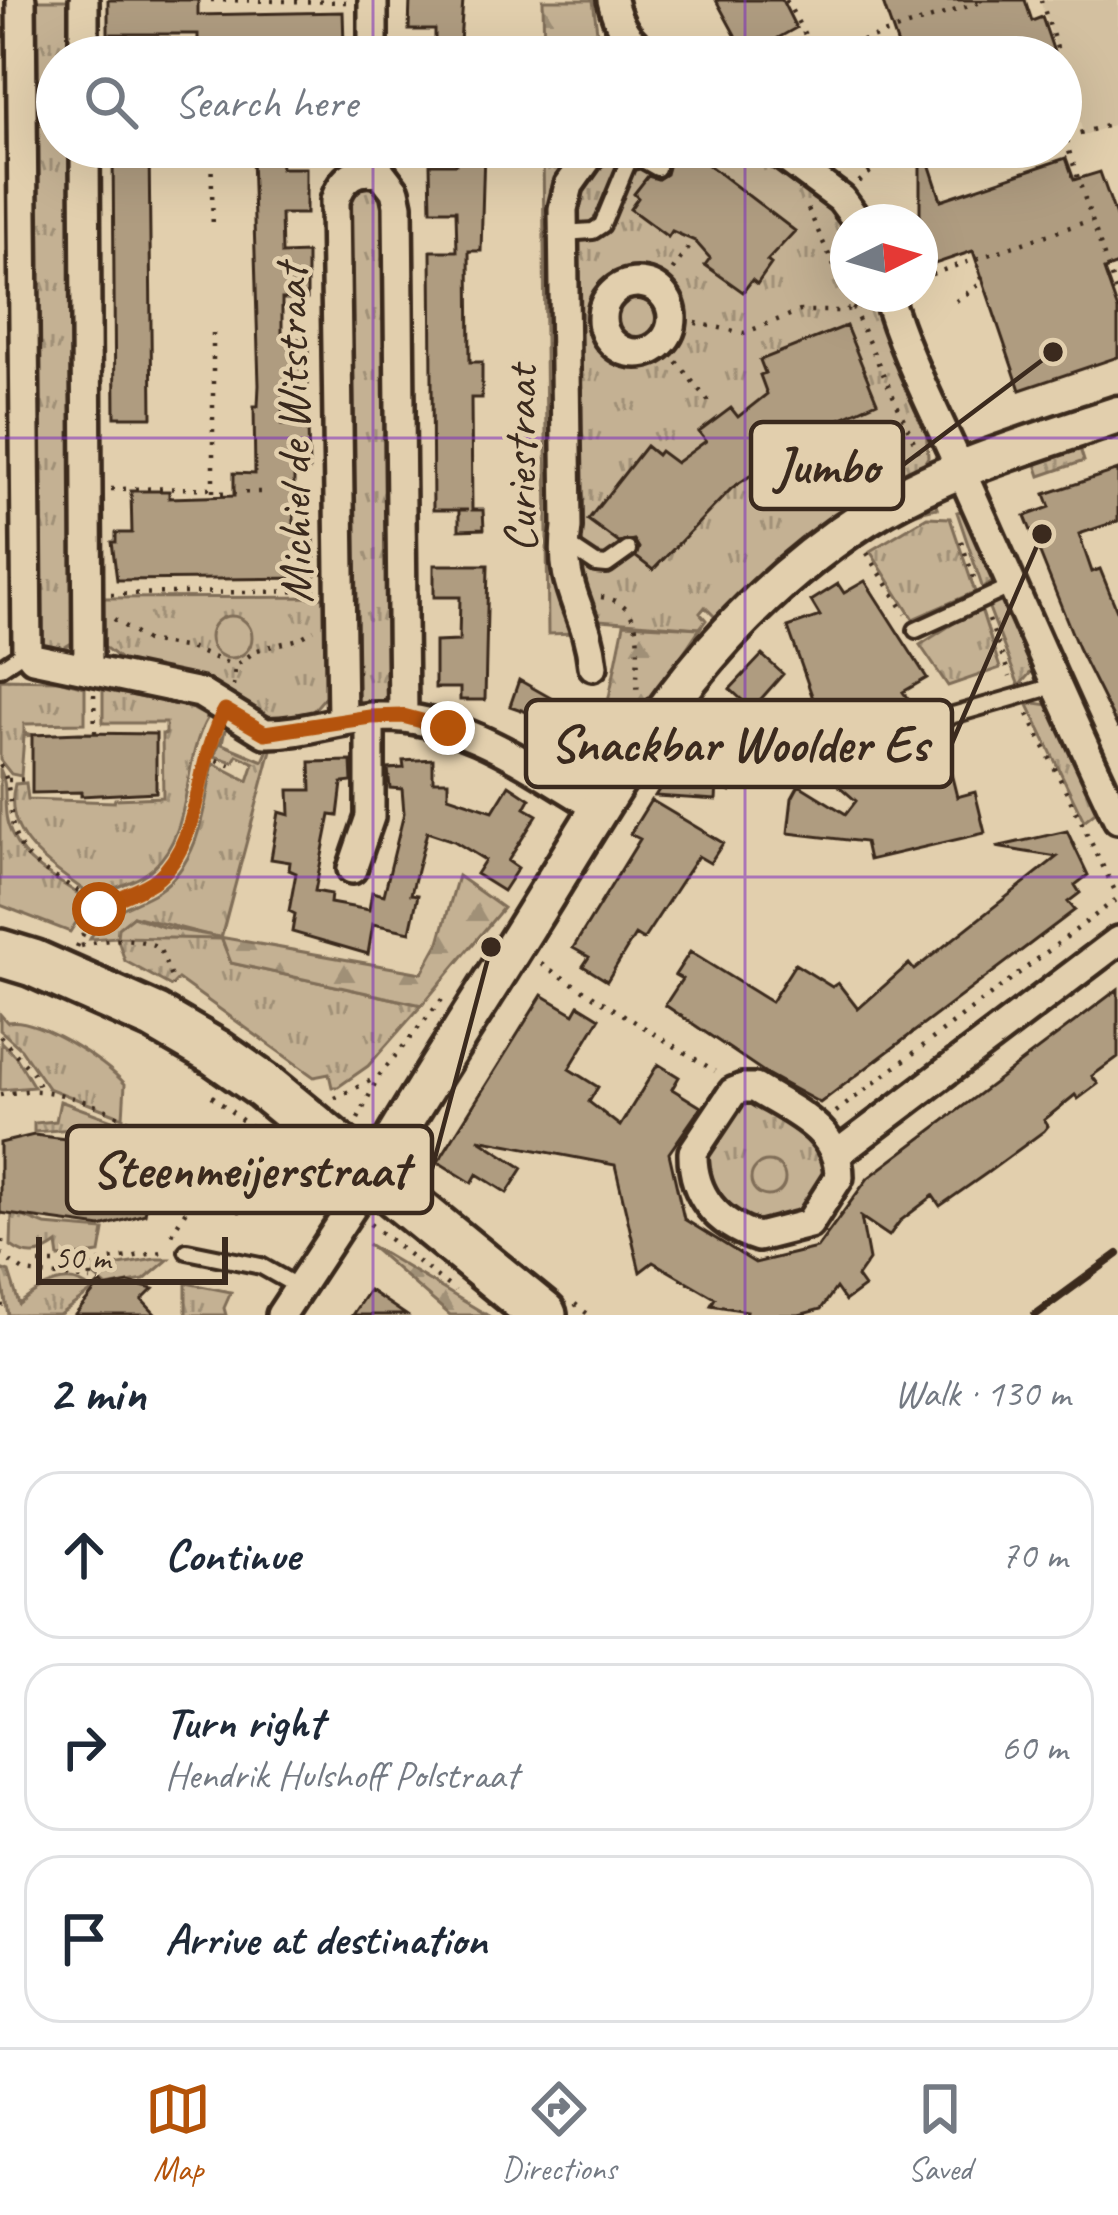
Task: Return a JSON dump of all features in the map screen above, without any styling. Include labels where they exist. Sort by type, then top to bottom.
[{"type":"main road","points":[[0,953],[33,963],[187,1034],[265,1087],[362,1194],[543,1315]]},
{"type":"street","points":[[21,0],[27,650],[33,658],[200,693],[265,733],[403,716],[494,746],[600,809]]},
{"type":"street","points":[[84,0],[84,36]]},
{"type":"street","points":[[612,0],[625,36]]},
{"type":"street","points":[[373,1],[373,36]]},
{"type":"street","points":[[85,168],[91,670]]},
{"type":"street","name":"Michiel de Witstraat","points":[[352,869],[370,817],[331,591],[335,201],[345,180],[366,168]]},
{"type":"street","name":"Michiel de Witstraat","points":[[380,168],[398,205],[403,716]]},
{"type":"street","name":"Curiestraat","points":[[581,168],[569,185],[563,209],[565,579],[584,617],[593,666]]},
{"type":"street","points":[[781,168],[845,204]]},
{"type":"street","points":[[602,317],[606,302],[622,286],[646,284],[659,290],[669,303],[667,331]]},
{"type":"street","points":[[893,312],[946,476],[1010,587],[1118,818]]},
{"type":"street","name":"Curiestraat","points":[[564,318],[602,317],[608,337],[623,350],[643,352],[667,331]]},
{"type":"street","points":[[281,1315],[362,1194],[658,719],[696,666],[747,610],[851,528],[946,476],[1118,415]]},
{"type":"street","points":[[836,1155],[1118,941]]},
{"type":"street","points":[[754,1088],[817,1126],[836,1155],[839,1177],[809,1224],[758,1237],[708,1208],[701,1199],[694,1152],[734,1092],[754,1088]]},
{"type":"lane","points":[[563,233],[593,231],[602,225],[626,168]]},
{"type":"lane","points":[[565,543],[607,566],[628,550]]},
{"type":"lane","points":[[916,631],[1010,587]]},
{"type":"lane","points":[[0,668],[27,650]]},
{"type":"lane","points":[[849,745],[1054,686]]},
{"type":"lane","points":[[187,1251],[261,1266],[300,1288]]},
{"type":"path","points":[[211,0],[373,1]]},
{"type":"path","points":[[786,0],[806,36]]},
{"type":"path","points":[[865,36],[987,0]]},
{"type":"path","points":[[1041,0],[1053,36]]},
{"type":"path","points":[[1082,133],[1118,124]]},
{"type":"path","points":[[212,168],[213,231]]},
{"type":"path","points":[[841,199],[875,168]]},
{"type":"path","points":[[1074,168],[1118,298]]},
{"type":"path","points":[[793,198],[810,210],[830,255]]},
{"type":"path","points":[[938,272],[1091,220]]},
{"type":"path","points":[[659,290],[690,244]]},
{"type":"path","points":[[956,301],[983,282],[976,260]]},
{"type":"path","points":[[667,331],[744,333],[800,311],[830,310]]},
{"type":"path","points":[[856,312],[946,476]]},
{"type":"path","points":[[667,331],[710,403]]},
{"type":"path","points":[[213,333],[213,493],[263,492]]},
{"type":"path","points":[[87,489],[213,488]]},
{"type":"path","points":[[851,528],[916,631]]},
{"type":"path","points":[[105,608],[105,594],[331,591],[312,632],[265,647],[235,666]]},
{"type":"path","points":[[572,596],[616,599],[628,608],[640,646],[638,698],[658,719]]},
{"type":"path","points":[[110,615],[146,641],[189,648],[235,666]]},
{"type":"path","points":[[178,995],[159,947],[139,939],[103,940],[77,947],[99,909],[155,880],[183,847],[209,737],[233,686],[235,666]]},
{"type":"path","points":[[91,670],[95,733]]},
{"type":"path","points":[[205,756],[236,767]]},
{"type":"path","points":[[0,765],[8,780],[10,821],[23,851],[34,864],[80,891],[99,909]]},
{"type":"path","points":[[8,780],[33,779]]},
{"type":"path","points":[[817,1126],[1118,898]]},
{"type":"path","points":[[531,958],[743,1088]]},
{"type":"path","points":[[0,1036],[22,1058],[40,1091]]},
{"type":"path","points":[[356,1123],[378,1077],[400,1049]]},
{"type":"path","points":[[318,1095],[344,1096],[378,1077]]},
{"type":"path","points":[[0,1095],[40,1091],[87,1103],[164,1142],[183,1166],[191,1190],[186,1215],[173,1231],[170,1251]]},
{"type":"path","points":[[207,1093],[362,1194],[471,1302]]},
{"type":"path","points":[[147,1132],[176,1127],[206,1132],[226,1142],[248,1162],[257,1194],[243,1211],[236,1211],[208,1190],[191,1190]]},
{"type":"path","points":[[3,1232],[0,1255],[25,1272],[92,1280]]},
{"type":"path","points":[[39,1263],[90,1263],[187,1251]]},
{"type":"path","points":[[90,1263],[97,1286]]},
{"type":"path","points":[[0,1292],[3,1315]]},
{"type":"shaded area","points":[[1040,0],[1118,0],[1118,123],[1084,135],[1082,36],[1052,36]]},
{"type":"green space","points":[[29,0],[75,0],[75,36],[36,36],[36,168],[76,168],[78,639],[57,652],[37,641]]},
{"type":"green space","points":[[543,0],[593,0],[601,36],[544,36]]},
{"type":"green space","points":[[543,168],[779,168],[830,210],[830,312],[883,312],[926,427],[928,457],[919,472],[718,620],[705,607],[700,613],[706,620],[700,628],[575,618],[575,633],[548,634]]},
{"type":"green space","points":[[358,184],[373,184],[387,193],[392,692],[379,705],[367,708],[352,696],[345,205]]},
{"type":"green space","points":[[1078,442],[1084,461],[1040,476],[1034,458]]},
{"type":"green space","points":[[934,499],[937,508],[880,532],[791,599],[789,595],[828,560]]},
{"type":"green space","points":[[964,510],[995,580],[983,589],[957,512]]},
{"type":"green space","points":[[927,517],[950,518],[975,592],[913,619],[870,551]]},
{"type":"green space","points":[[326,597],[326,696],[314,716],[267,721],[118,665],[120,659],[103,646],[101,598]]},
{"type":"green space","points":[[1000,597],[1032,671],[1019,686],[987,603]]},
{"type":"green space","points":[[980,606],[1000,668],[948,686],[920,645]]},
{"type":"green space","points":[[231,616],[246,622],[252,637],[246,652],[231,658],[216,652],[210,637],[216,622]]},
{"type":"green space","points":[[624,624],[700,628],[634,726],[607,707]]},
{"type":"green space","points":[[0,679],[58,680],[85,687],[85,723],[24,724],[24,733],[34,735],[24,736],[21,776],[11,774],[0,760]]},
{"type":"green space","points":[[103,690],[187,706],[208,717],[199,735],[181,816],[166,852],[147,873],[94,898],[36,852],[16,822],[13,804],[15,784],[26,783],[28,799],[114,802],[163,797],[166,723],[103,723]]},
{"type":"green space","points":[[1028,705],[1049,705],[1099,809],[1084,821]]},
{"type":"green space","points":[[225,730],[222,744],[263,761],[271,750],[221,938],[231,963],[422,1005],[368,1066],[338,1087],[332,1087],[329,1074],[314,1077],[178,979],[171,986],[125,961],[117,937],[90,939],[103,921],[158,891],[183,866],[203,816],[213,763],[248,781],[254,763],[237,755],[233,762],[214,756]],"holes":[[[133,916],[220,938],[117,936]]]},
{"type":"green space","points":[[0,769],[8,825],[22,852],[89,902],[70,932],[0,905]]},
{"type":"green space","points":[[458,876],[503,908],[422,1005],[231,963],[222,939],[117,937],[118,928],[133,916],[163,927],[422,973],[439,942]]},
{"type":"green space","points":[[0,1014],[7,1022],[52,1033],[115,1074],[125,1084],[123,1117],[48,1088],[21,1049],[0,1030]]},
{"type":"green space","points":[[1,1042],[16,1057],[34,1087],[0,1090]]},
{"type":"green space","points":[[751,1099],[809,1138],[829,1174],[800,1215],[758,1228],[712,1197],[704,1156],[742,1100]]},
{"type":"green space","points":[[60,1101],[112,1120],[127,1140],[73,1129],[34,1132],[34,1123],[56,1121]]},
{"type":"green space","points":[[768,1162],[780,1167],[785,1179],[780,1191],[768,1196],[756,1191],[751,1179],[756,1167]]},
{"type":"green space","points":[[12,1212],[45,1225],[104,1230],[100,1253],[59,1258],[57,1244],[34,1254],[17,1250],[11,1246]]},
{"type":"green space","points":[[368,1244],[487,1315],[450,1315]]},
{"type":"green space","points":[[169,1259],[144,1280],[107,1287],[94,1276],[96,1269]]},
{"type":"green space","points":[[0,1269],[9,1272],[19,1304],[64,1281],[92,1291],[59,1315],[8,1315]]},
{"type":"green space","points":[[186,1283],[231,1292],[226,1315],[186,1315]]},
{"type":"building","points":[[108,0],[198,0],[198,15],[343,12],[344,36],[108,34]]},
{"type":"building","points":[[410,0],[463,0],[460,36],[409,30]]},
{"type":"building","points":[[716,0],[782,0],[796,28],[782,36],[736,36]]},
{"type":"building","points":[[882,0],[1025,0],[1032,21],[1042,17],[1049,36],[895,36]]},
{"type":"building","points":[[113,168],[149,168],[152,417],[115,417]]},
{"type":"building","points":[[252,168],[306,168],[306,214],[281,214],[282,254],[307,253],[307,299],[282,299],[282,339],[308,339],[308,385],[283,385],[282,424],[308,424],[309,470],[294,470],[294,531],[310,531],[315,575],[117,580],[112,542],[116,542],[116,533],[132,533],[131,491],[169,491],[169,498],[234,496],[234,473],[255,474],[254,406],[258,406]]},
{"type":"building","points":[[430,168],[483,168],[481,251],[469,251],[470,362],[482,362],[482,398],[471,398],[472,510],[483,510],[484,529],[459,530],[459,510],[433,510],[431,251],[457,251],[456,210],[431,210]]},
{"type":"building","points":[[668,168],[712,168],[795,231],[767,261],[771,264],[757,284],[752,280],[743,292],[705,265],[710,258],[695,241],[672,231],[668,237],[630,209],[638,198],[634,194],[648,176],[658,179]]},
{"type":"building","points":[[920,168],[931,168],[941,200],[1036,168],[1070,168],[1074,180],[1100,172],[1118,222],[1118,265],[1104,270],[1118,310],[1118,357],[1020,390],[973,251],[938,263],[938,204],[920,204]]},
{"type":"building","points":[[846,326],[877,402],[826,425],[732,488],[653,570],[636,557],[639,548],[634,540],[619,543],[588,520],[646,446],[676,463],[706,441],[699,432],[731,408],[738,417],[767,394],[760,360]]},
{"type":"building","points":[[1118,470],[1118,521],[1079,534],[1092,572],[1100,569],[1118,613],[1118,728],[1078,648],[1025,516],[1050,507],[1045,494]]},
{"type":"building","points":[[434,565],[488,565],[485,700],[460,700],[460,688],[435,688],[435,642],[459,641],[460,597],[434,597]]},
{"type":"building","points":[[865,581],[927,678],[903,692],[908,699],[824,730],[788,627],[820,616],[811,601],[838,584],[844,593]]},
{"type":"building","points":[[762,655],[783,674],[752,709],[730,689]]},
{"type":"building","points":[[519,680],[602,727],[597,736],[588,733],[578,749],[566,742],[561,751],[539,737],[550,720],[510,706]]},
{"type":"building","points":[[156,734],[156,792],[32,793],[32,735]]},
{"type":"building","points":[[721,740],[753,755],[730,792],[717,784],[716,800],[655,796],[689,742],[711,756]]},
{"type":"building","points":[[943,741],[957,797],[975,792],[985,833],[869,860],[865,842],[788,833],[792,798],[799,785],[846,814],[856,801],[813,763],[895,745],[897,751]]},
{"type":"building","points":[[433,759],[433,781],[448,781],[448,796],[493,811],[509,785],[530,799],[525,808],[537,815],[508,861],[518,868],[503,891],[476,874],[485,860],[454,841],[427,832],[411,894],[418,895],[410,932],[373,924],[368,954],[292,932],[295,914],[289,911],[296,873],[289,870],[290,862],[271,859],[279,812],[290,815],[289,790],[311,790],[310,762],[351,761],[352,782],[342,783],[338,816],[330,815],[315,891],[331,894],[330,903],[369,910],[372,892],[384,895],[404,813],[402,789],[390,788],[388,769],[404,768],[403,761]]},
{"type":"building","points":[[651,800],[723,843],[710,863],[698,856],[643,940],[635,935],[607,981],[583,966],[589,957],[573,948],[640,839],[630,834]]},
{"type":"building","points":[[1067,831],[1088,875],[1075,885],[1080,893],[1068,902],[1075,910],[820,1103],[767,1074],[665,1005],[682,979],[675,975],[690,952],[771,1002],[795,964],[832,987],[838,983],[858,1009],[909,964],[914,970],[1057,857],[996,847]]},
{"type":"building","points":[[1118,989],[1118,1057],[1092,1076],[1098,1084],[1078,1099],[1075,1095],[1044,1120],[1048,1126],[1044,1131],[987,1173],[940,1206],[933,1196],[900,1221],[889,1236],[861,1217],[869,1260],[857,1277],[864,1287],[845,1301],[836,1288],[821,1309],[799,1315],[746,1315],[747,1311],[711,1305],[715,1298],[653,1262],[640,1272],[615,1165],[478,1139],[523,1168],[507,1193],[477,1174],[472,1183],[438,1162],[542,995],[574,1014],[579,1005],[600,1018],[569,1069],[598,1087],[589,1102],[620,1126],[658,1064],[679,1077],[672,1089],[701,1107],[669,1153],[684,1219],[755,1263],[817,1248],[868,1178]]},
{"type":"building","points":[[34,1135],[137,1148],[136,1155],[158,1176],[163,1193],[149,1191],[145,1214],[101,1227],[0,1213],[0,1143]]},
{"type":"building","points":[[101,1283],[105,1288],[129,1283],[153,1289],[142,1300],[156,1315],[75,1315]]},
{"type":"building","points":[[369,1290],[406,1315],[352,1315]]},
{"type":"railway","points":[[1035,1315],[1118,1254]]},
{"type":"place","name":"Jumbo","points":[[1053,352]]},
{"type":"place","name":"Snackbar Woolder Es","points":[[1042,534]]},
{"type":"place","name":"Steenmeijerstraat","points":[[491,947]]},
{"type":"route","points":[[99,909],[155,880],[183,847],[209,737],[225,710],[265,733],[403,716],[448,728]]}]
